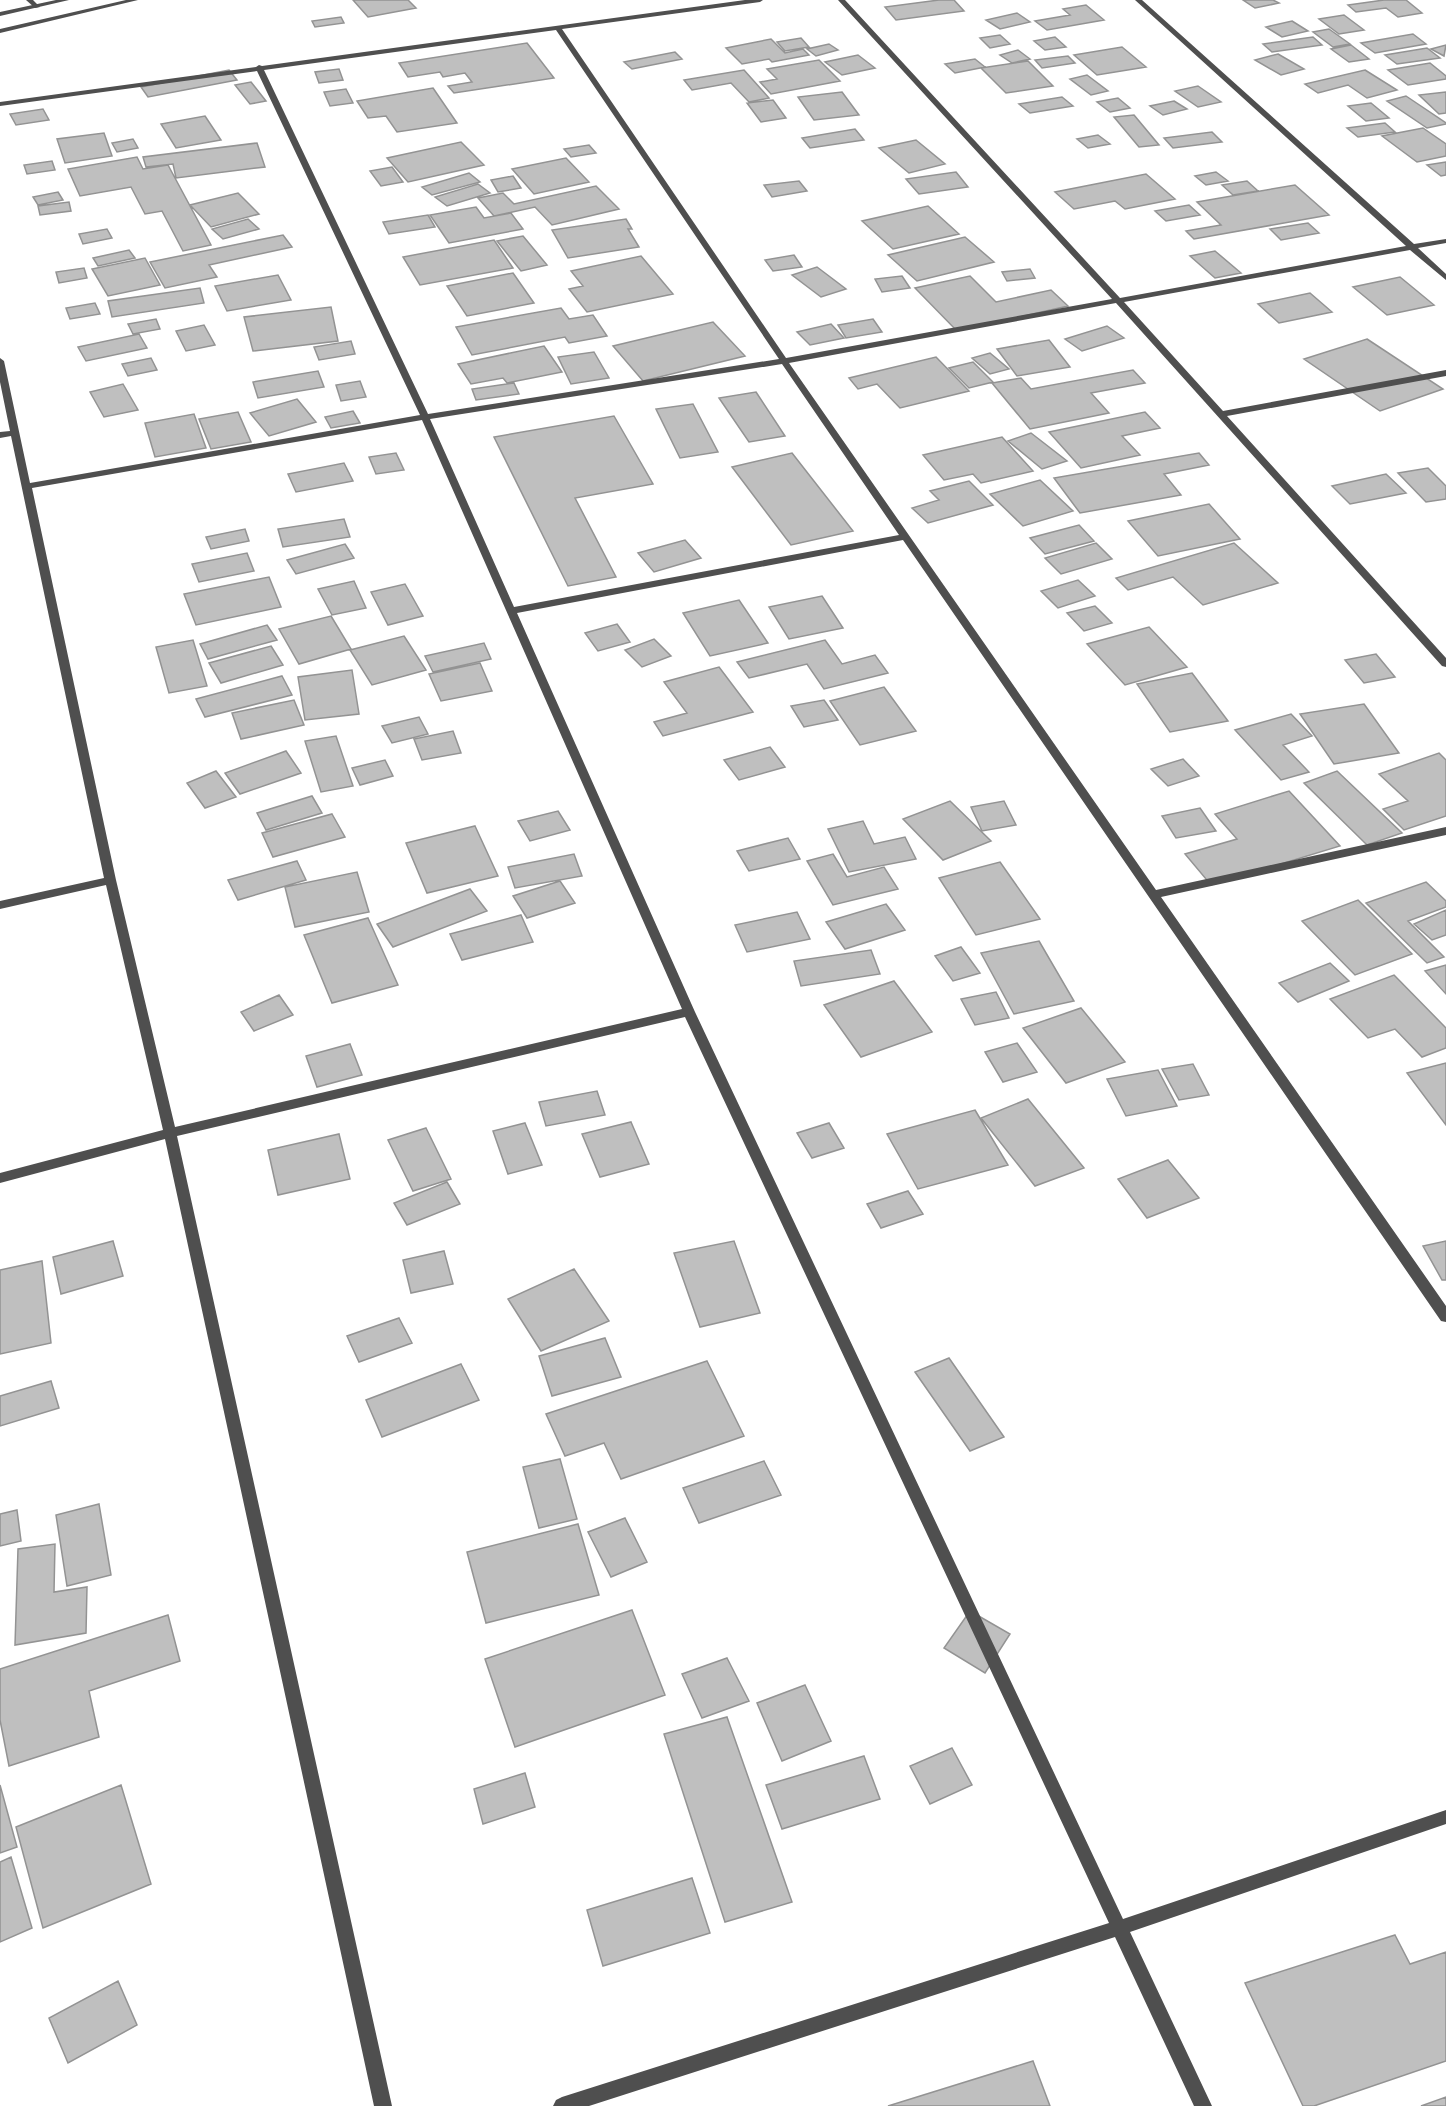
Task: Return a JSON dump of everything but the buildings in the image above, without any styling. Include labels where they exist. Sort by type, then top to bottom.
[{"type":"street","points":[[29,0],[37,7]]},
{"type":"street","points":[[0,14],[66,0]]},
{"type":"street","points":[[0,31],[135,0]]},
{"type":"street","points":[[0,104],[760,0]]},
{"type":"street","points":[[841,0],[1118,300],[1446,664]]},
{"type":"street","points":[[1138,0],[1446,278]]},
{"type":"street","points":[[558,28],[784,361],[1446,1317]]},
{"type":"street","points":[[259,67],[425,417],[689,1012],[1203,2106]]},
{"type":"street","points":[[28,486],[425,417],[784,361],[1446,241]]},
{"type":"street","points":[[0,361],[110,880],[170,1133],[383,2106]]},
{"type":"street","points":[[1221,414],[1446,373]]},
{"type":"street","points":[[0,435],[15,433]]},
{"type":"street","points":[[512,611],[907,536]]},
{"type":"street","points":[[1155,894],[1446,831]]},
{"type":"street","points":[[0,905],[110,880]]},
{"type":"street","points":[[0,1178],[170,1133],[689,1012]]},
{"type":"street","points":[[562,2106],[1119,1928],[1446,1817]]}]
